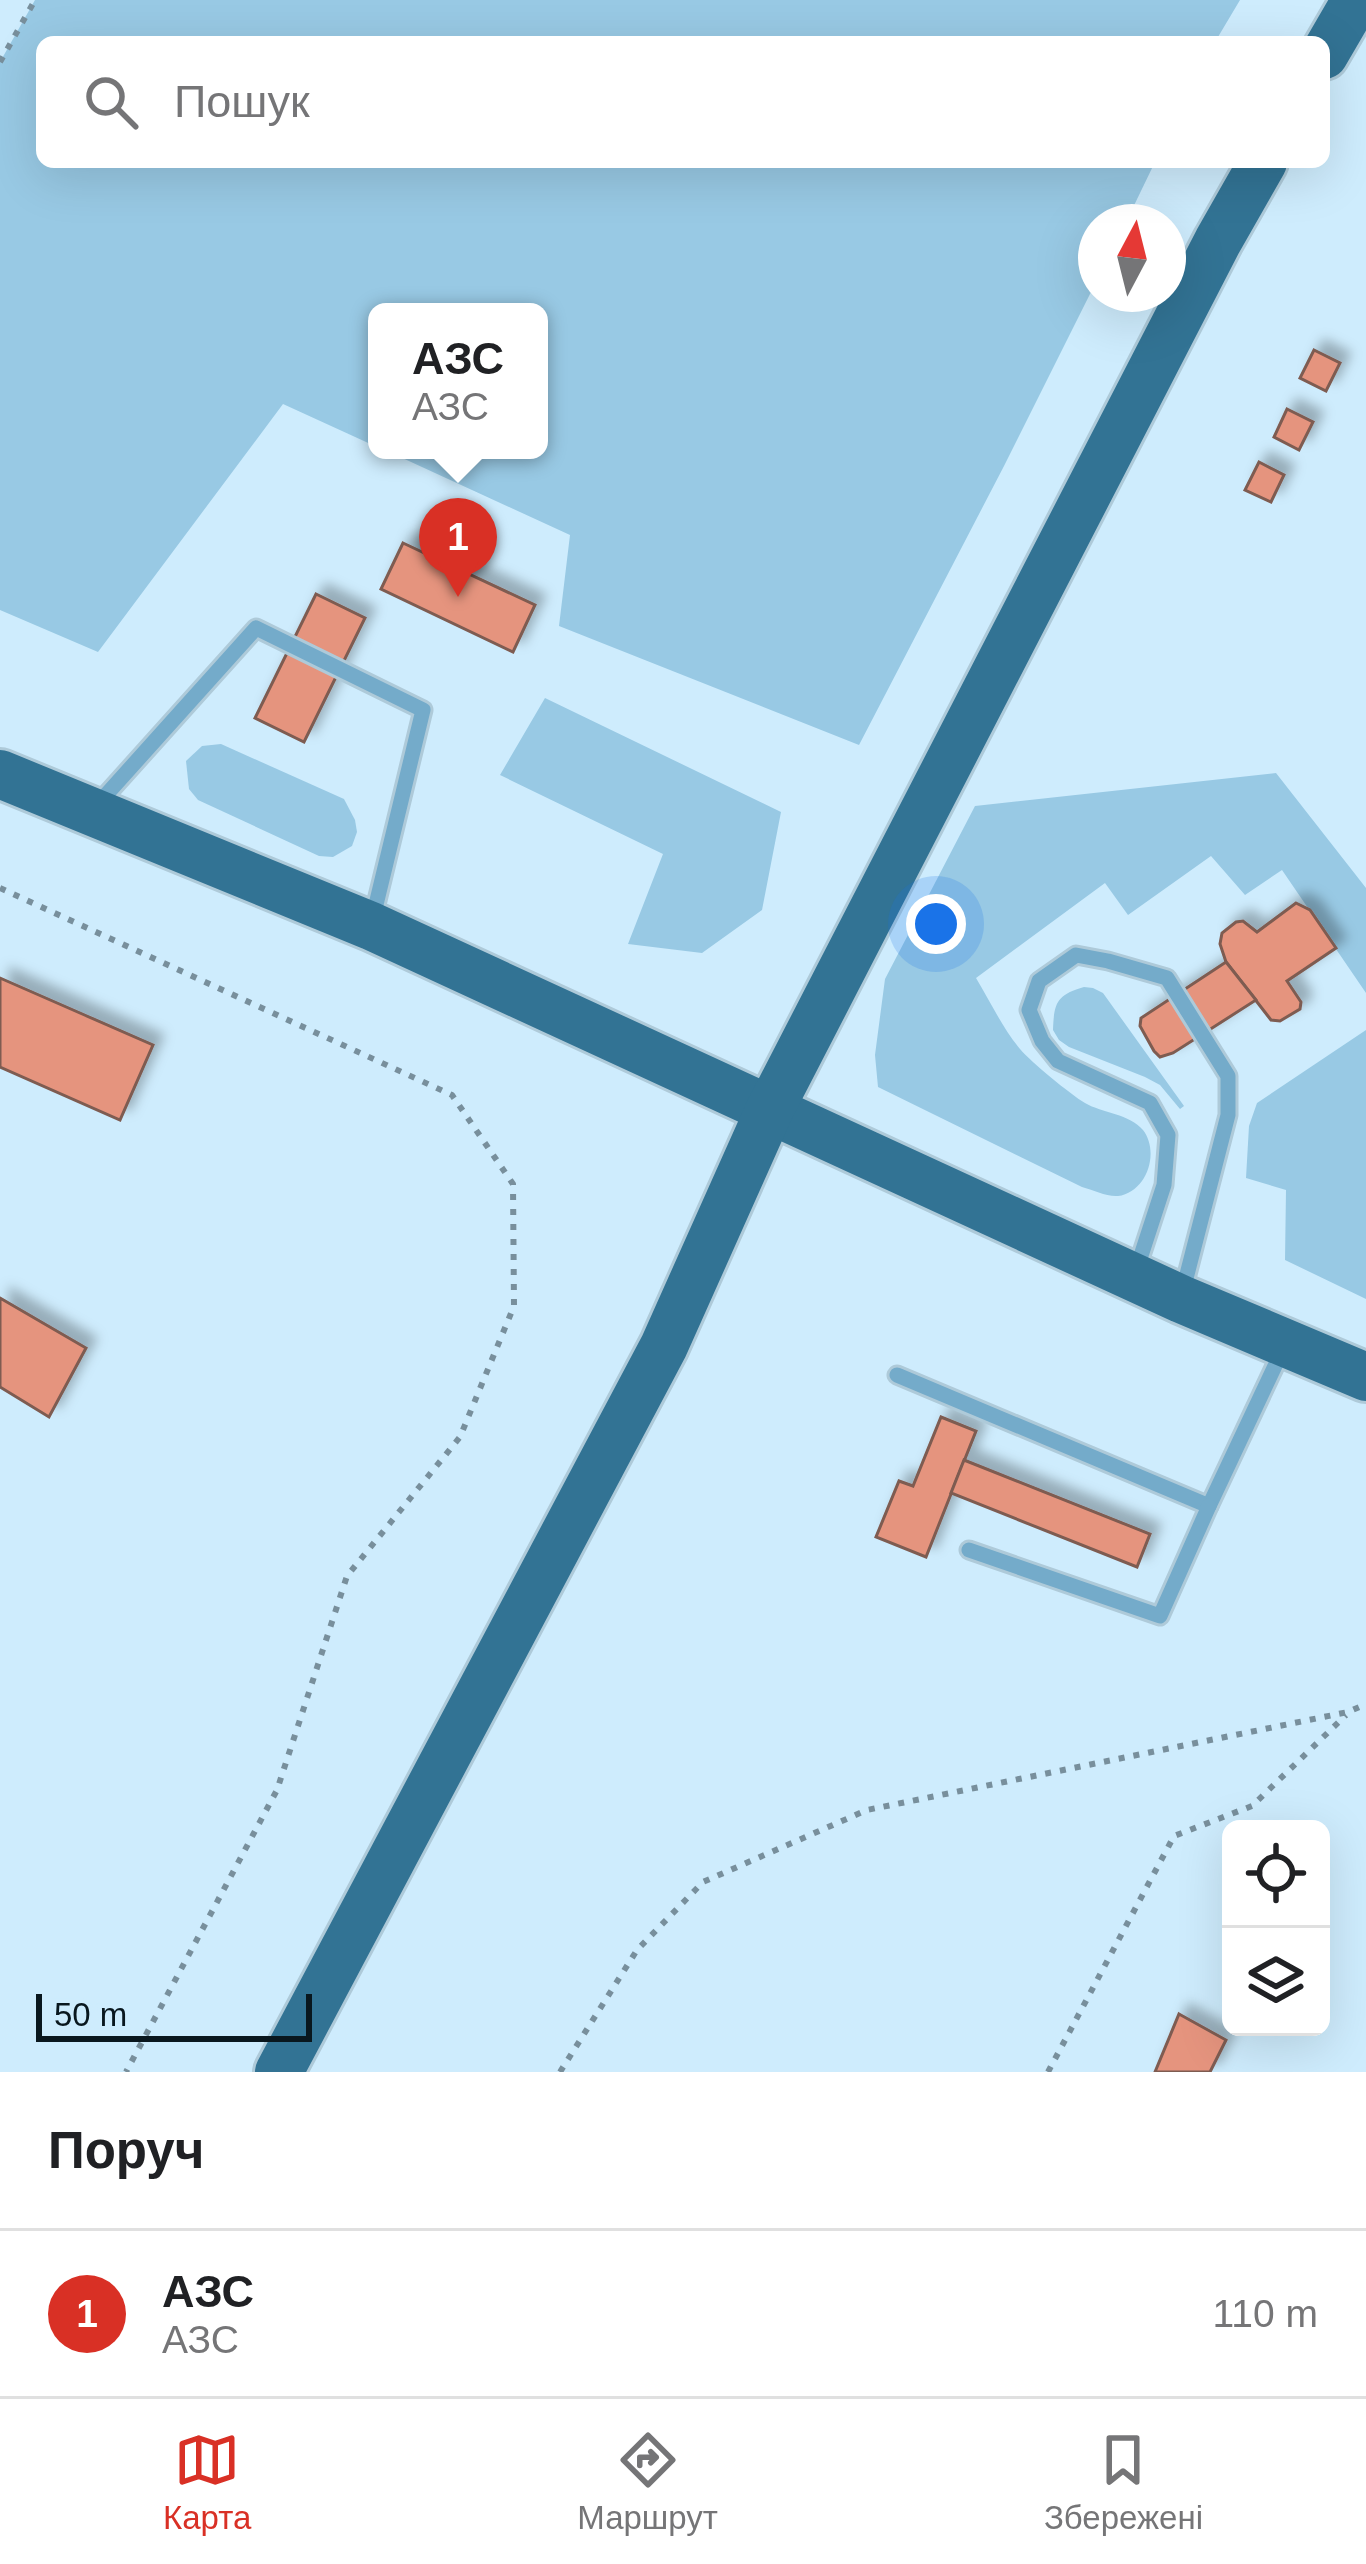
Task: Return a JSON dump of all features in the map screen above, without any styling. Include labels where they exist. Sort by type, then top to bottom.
[{"type":"main road","points":[[1330,45],[1356,0]]},
{"type":"main road","points":[[279,2072],[664,1346],[769,1111],[1260,168]]},
{"type":"main road","points":[[0,774],[371,926],[1134,1277],[1366,1377]]},
{"type":"lane","points":[[90,812],[256,628],[422,710],[371,926]]},
{"type":"lane","points":[[1134,1277],[1164,1185],[1168,1135],[1150,1103],[1058,1060],[1042,1041],[1029,1010],[1039,981],[1076,955],[1167,978],[1228,1076],[1228,1115],[1181,1298]]},
{"type":"lane","points":[[969,1550],[1160,1616],[1285,1343]]},
{"type":"lane","points":[[897,1375],[1209,1507]]},
{"type":"path","points":[[0,62],[35,0]]},
{"type":"path","points":[[0,888],[452,1095],[513,1184],[514,1306],[460,1437],[347,1576],[277,1790],[127,2072]]},
{"type":"path","points":[[560,2072],[637,1951],[703,1882],[867,1810],[1348,1712],[1366,1704]]},
{"type":"path","points":[[1048,2072],[1174,1836],[1252,1806],[1348,1712]]},
{"type":"shaded area","points":[[35,0],[1240,0],[1219,36],[36,36],[36,168],[1152,168],[1135,204],[1078,204],[1081,312],[859,745],[559,626],[570,535],[405,459],[548,459],[548,303],[368,303],[368,443],[283,404],[98,652],[0,610],[0,62]]},
{"type":"shaded area","points":[[545,698],[781,812],[762,910],[702,953],[628,944],[663,854],[500,775]]},
{"type":"shaded area","points":[[221,744],[344,799],[355,820],[352,846],[333,857],[319,856],[198,800],[189,789],[186,761],[202,746]]},
{"type":"shaded area","points":[[1276,773],[1366,888],[1366,993],[1282,870],[1245,895],[1211,856],[1128,915],[1105,883],[976,978],[1008,1033],[1033,1062],[1085,1103],[1131,1120],[1143,1130],[1150,1159],[1137,1187],[1114,1196],[1082,1187],[878,1087],[875,1055],[885,979],[975,806]]},
{"type":"shaded area","points":[[1084,987],[1103,993],[1184,1106],[1180,1109],[1160,1085],[1145,1077],[1059,1040],[1053,1030],[1056,1006],[1068,993]]},
{"type":"shaded area","points":[[1366,1030],[1366,1299],[1285,1260],[1286,1190],[1246,1178],[1249,1126],[1257,1103]]},
{"type":"building","points":[[1314,350],[1340,363],[1326,391],[1300,378]]},
{"type":"building","points":[[1287,409],[1313,422],[1299,450],[1274,437]]},
{"type":"building","points":[[1259,462],[1284,475],[1271,502],[1245,490]]},
{"type":"building","points":[[403,543],[535,605],[513,652],[381,589]]},
{"type":"building","points":[[316,594],[365,618],[304,742],[255,718]]},
{"type":"building","points":[[1296,903],[1310,910],[1336,948],[1287,981],[1301,1002],[1300,1009],[1280,1021],[1271,1020],[1226,962],[1222,933],[1243,921],[1257,932]]},
{"type":"building","points":[[1226,962],[1256,1000],[1160,1057],[1140,1026],[1141,1018]]},
{"type":"building","points":[[0,978],[153,1045],[120,1120],[0,1067]]},
{"type":"building","points":[[0,1298],[86,1348],[49,1417],[0,1387]]},
{"type":"building","points":[[941,1417],[976,1431],[926,1557],[876,1537],[899,1481],[913,1486]]},
{"type":"building","points":[[964,1460],[1150,1534],[1137,1567],[951,1493]]},
{"type":"building","points":[[1179,2014],[1226,2040],[1210,2072],[1155,2072]]},
{"type":"place","name":"АЗС","points":[[458,597]]}]
